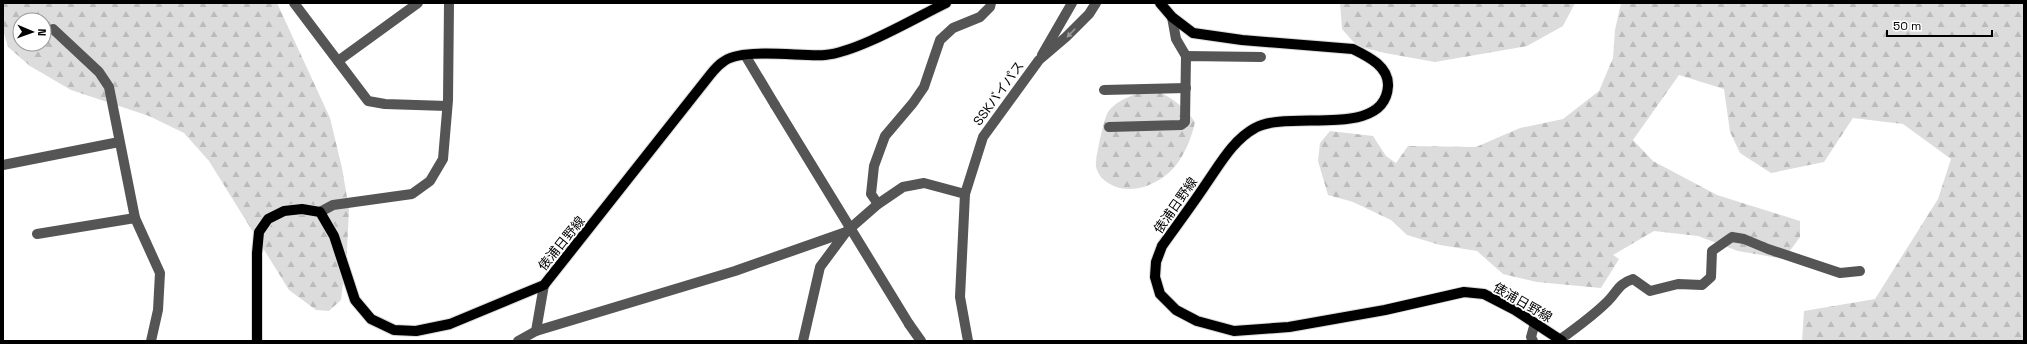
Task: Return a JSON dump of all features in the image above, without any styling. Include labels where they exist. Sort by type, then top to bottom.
[{"type":"main road","name":"俵浦日野線","points":[[320,212],[334,236],[355,300],[371,319],[394,330],[416,331],[450,324],[544,285],[710,75],[724,60],[745,55],[827,55],[858,46],[946,3]]},
{"type":"main road","name":"俵浦日野線","points":[[1160,3],[1172,17],[1193,33],[1242,40],[1353,49],[1369,57],[1381,66],[1388,82],[1387,92],[1380,107],[1366,116],[1344,119],[1270,122],[1256,127],[1241,138],[1225,156],[1162,246],[1156,262],[1155,277],[1160,294],[1176,310],[1197,321],[1234,331],[1289,327],[1370,313],[1464,292],[1484,294],[1562,340]]},
{"type":"main road","points":[[257,341],[257,253],[260,232],[268,219],[284,211],[302,210],[320,212]]},
{"type":"street","points":[[294,3],[368,101],[385,104],[447,106]]},
{"type":"street","points":[[338,61],[418,3]]},
{"type":"street","points":[[320,212],[333,205],[412,194],[430,181],[443,159],[447,106],[448,3]]},
{"type":"street","points":[[878,204],[871,194],[874,166],[885,136],[913,103],[924,87],[940,40],[953,28],[980,17],[990,7],[991,3]]},
{"type":"street","points":[[1039,60],[1072,3]]},
{"type":"street","name":"SSKバイパス","points":[[968,341],[960,297],[965,194],[983,137],[1039,60],[1066,37],[1089,14],[1096,3]]},
{"type":"street","points":[[1108,127],[1181,125],[1186,122],[1186,56],[1176,39],[1172,17]]},
{"type":"street","points":[[53,29],[99,72],[109,88],[135,218],[160,273],[158,310],[151,341]]},
{"type":"street","points":[[745,55],[909,324],[921,341]]},
{"type":"street","points":[[1186,56],[1261,57]]},
{"type":"street","points":[[1104,90],[1186,88]]},
{"type":"street","points":[[3,165],[119,142]]},
{"type":"street","points":[[803,341],[820,267],[846,232],[878,204],[903,187],[924,183],[965,194]]},
{"type":"street","points":[[37,234],[135,218]]},
{"type":"street","points":[[518,341],[536,331],[735,271],[846,232]]},
{"type":"street","points":[[1562,340],[1609,300],[1622,282],[1633,279],[1650,290],[1678,284],[1702,285],[1711,277],[1712,251],[1732,237],[1744,239],[1768,249],[1840,273],[1860,271]]},
{"type":"street","points":[[536,331],[544,285]]},
{"type":"street","points":[[1533,341],[1531,337],[1535,323]]},
{"type":"green space","points":[[3,3],[277,3],[330,118],[342,168],[349,209],[347,251],[341,300],[329,311],[316,310],[289,290],[209,161],[184,133],[149,116],[71,90],[30,66],[14,52],[52,52],[52,12],[12,12],[12,50],[8,47],[3,30]]},
{"type":"green space","points":[[1340,3],[1575,3],[1563,26],[1527,46],[1435,62],[1385,53],[1357,46],[1342,29]]},
{"type":"green space","points":[[1621,3],[2024,3],[2024,341],[1802,341],[1804,311],[1875,299],[1938,199],[1951,159],[1903,124],[1853,118],[1824,162],[1771,173],[1740,153],[1730,132],[1724,89],[1679,75],[1633,140],[1653,161],[1717,195],[1800,221],[1800,237],[1784,259],[1738,251],[1698,236],[1654,231],[1613,255],[1619,259],[1601,288],[1537,282],[1503,274],[1477,251],[1440,245],[1407,235],[1391,220],[1353,202],[1328,195],[1318,161],[1320,143],[1330,131],[1373,136],[1386,156],[1396,163],[1408,146],[1476,147],[1520,128],[1563,119],[1599,91],[1613,58],[1615,30]]},
{"type":"green space","points":[[1153,89],[1177,102],[1195,122],[1189,142],[1179,161],[1172,170],[1154,183],[1133,189],[1112,185],[1102,178],[1098,173],[1096,166],[1098,147],[1106,116],[1112,107],[1122,100]]}]
